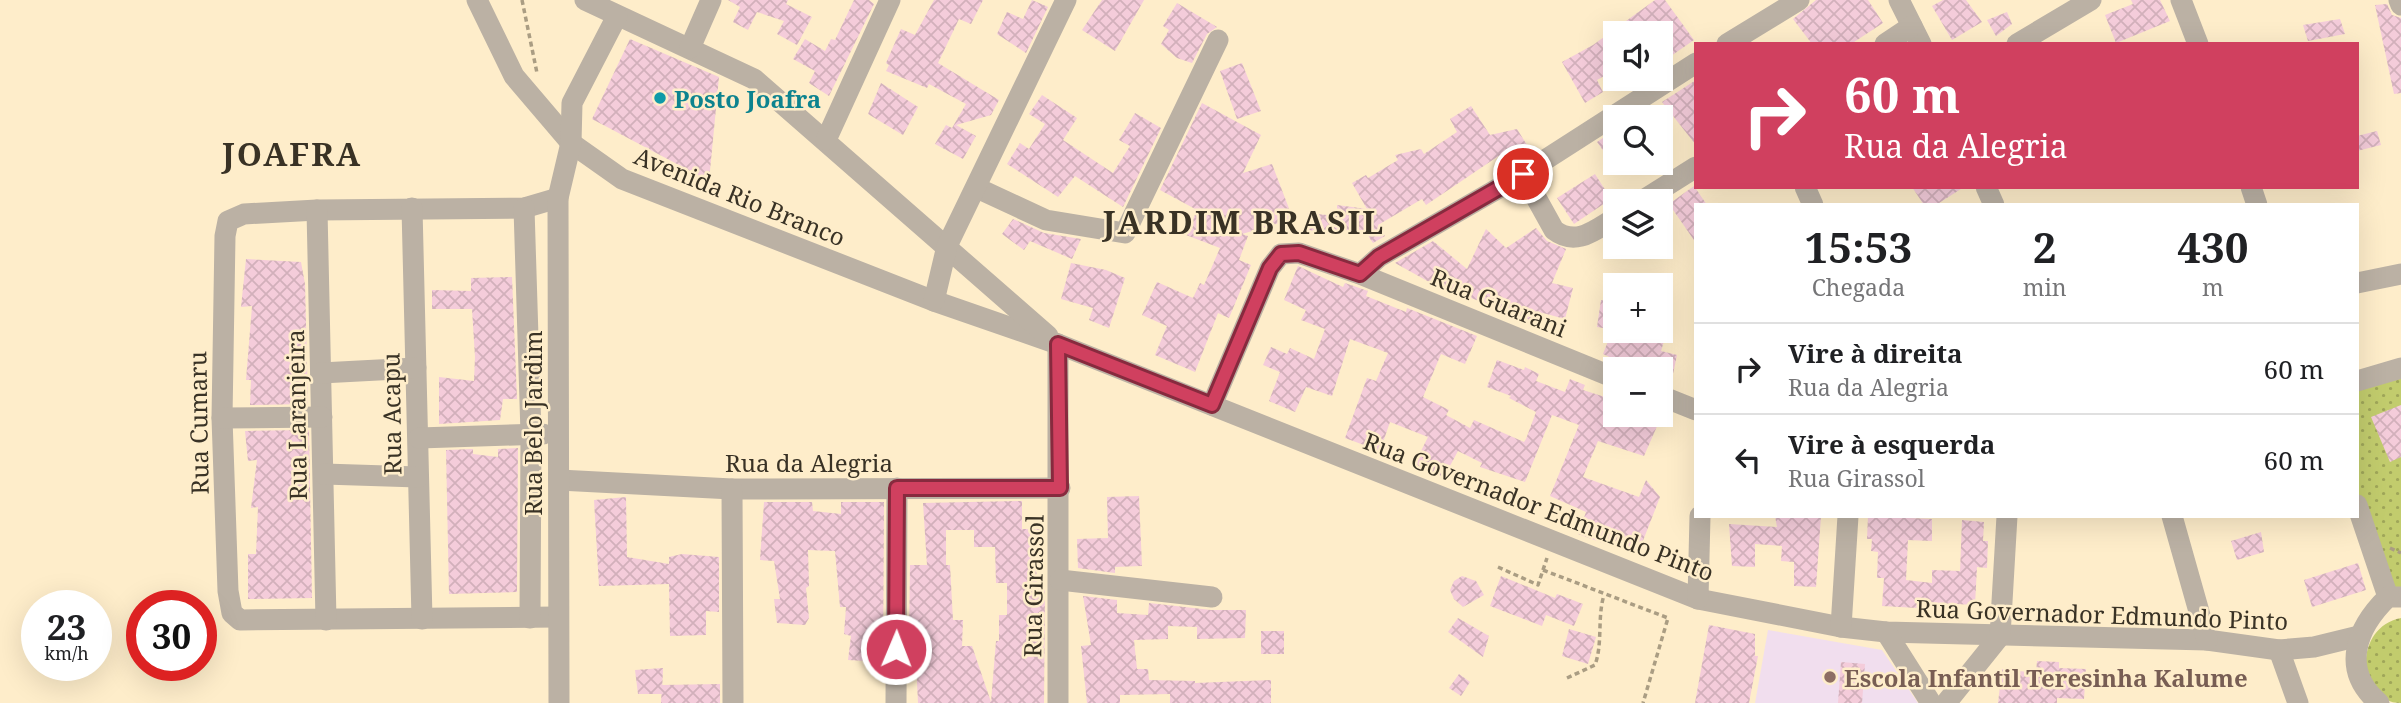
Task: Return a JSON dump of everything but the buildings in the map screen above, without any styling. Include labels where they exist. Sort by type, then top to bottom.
[{"type":"street","name":"Avenida Rio Branco","points":[[477,0],[514,76],[570,144],[622,179],[934,301],[1058,344]]},
{"type":"street","points":[[584,0],[754,79],[1058,344]]},
{"type":"street","points":[[690,48],[711,0]]},
{"type":"street","points":[[827,140],[890,0]]},
{"type":"street","points":[[934,301],[947,246],[1066,0]]},
{"type":"street","points":[[1730,42],[1799,0]]},
{"type":"street","points":[[1892,42],[1916,35],[1899,0]]},
{"type":"street","points":[[2025,42],[2091,0]]},
{"type":"street","points":[[2181,0],[2197,42]]},
{"type":"street","points":[[2399,0],[2401,5]]},
{"type":"street","name":"Rua Belo Jardim","points":[[558,703],[558,198],[570,144],[572,103],[617,16]]},
{"type":"street","points":[[977,188],[1046,220],[1125,233],[1133,210],[1218,40]]},
{"type":"street","points":[[1360,274],[1379,257],[1523,174],[1694,65]]},
{"type":"street","points":[[1661,189],[1694,168]]},
{"type":"street","points":[[1523,174],[1555,230],[1572,239],[1587,236],[1603,226]]},
{"type":"street","points":[[317,210],[524,208],[558,198]]},
{"type":"street","name":"Rua Acapu","points":[[412,208],[422,619]]},
{"type":"street","name":"Rua Belo Jardim","points":[[524,208],[531,434],[530,618]]},
{"type":"street","name":"Rua Cumaru","points":[[317,210],[244,214],[228,221],[225,236],[222,418],[228,591],[232,613],[240,620],[326,620]]},
{"type":"street","name":"Rua Laranjeira","points":[[317,210],[326,620]]},
{"type":"street","name":"Rua Guarani","points":[[1212,405],[1270,268],[1281,254],[1299,253],[1360,274],[1603,373]]},
{"type":"street","points":[[2359,283],[2401,274]]},
{"type":"street","name":"Rua Governador Edmundo Pinto","points":[[1058,344],[1698,598],[1841,626],[1886,632],[2207,640],[2279,650],[2314,647],[2359,636]]},
{"type":"street","name":"Rua Girassol","points":[[1058,344],[1058,703]]},
{"type":"street","points":[[321,373],[416,368]]},
{"type":"street","points":[[2359,380],[2401,368]]},
{"type":"street","points":[[1673,401],[1694,409]]},
{"type":"street","points":[[222,418],[323,417]]},
{"type":"street","points":[[419,438],[559,435]]},
{"type":"street","points":[[324,474],[418,477]]},
{"type":"street","name":"Rua da Alegria","points":[[559,480],[732,489],[1060,488]]},
{"type":"street","points":[[896,703],[897,488]]},
{"type":"street","points":[[732,489],[733,703]]},
{"type":"street","points":[[2359,510],[2394,597],[2366,621],[2359,636],[2354,665],[2364,687],[2379,703]]},
{"type":"street","points":[[1698,598],[1700,518]]},
{"type":"street","points":[[1841,626],[1848,518]]},
{"type":"street","points":[[1946,703],[2000,636],[2007,518]]},
{"type":"street","points":[[2173,518],[2207,640]]},
{"type":"street","points":[[1060,580],[1212,597]]},
{"type":"street","points":[[326,620],[558,617]]},
{"type":"street","points":[[1886,632],[1931,703]]},
{"type":"street","name":"Rua Governador Edmundo Pinto","points":[[2314,647],[2354,665]]},
{"type":"street","points":[[2279,650],[2298,703]]},
{"type":"path","points":[[522,0],[539,82]]},
{"type":"path","points":[[1498,567],[1538,585],[1552,542]]},
{"type":"path","points":[[1543,570],[1668,618],[1643,703]]},
{"type":"path","points":[[1567,678],[1595,665],[1600,652],[1600,608],[1604,595]]},
{"type":"shaded area","name":"Escola Infantil Teresinha Kalume","points":[[1768,630],[1882,650],[1918,703],[1755,703]]},
{"type":"green space","points":[[2401,368],[2401,595],[2391,593],[2358,518],[2359,380]]},
{"type":"green space","points":[[2401,618],[2401,703],[2386,700],[2375,691],[2368,678],[2366,664],[2374,635],[2385,624]]},
{"type":"place","name":"Posto Joafra","points":[[660,98]]},
{"type":"place","name":"Escola Infantil Teresinha Kalume","points":[[1830,677]]},
{"type":"district","name":"JOAFRA","points":[[292,153]]},
{"type":"district","name":"JARDIM BRASIL","points":[[1244,221]]},
{"type":"route","points":[[896,649],[897,488],[1060,488],[1058,344],[1212,405],[1270,268],[1281,254],[1299,253],[1360,274],[1379,257],[1523,174]]}]
